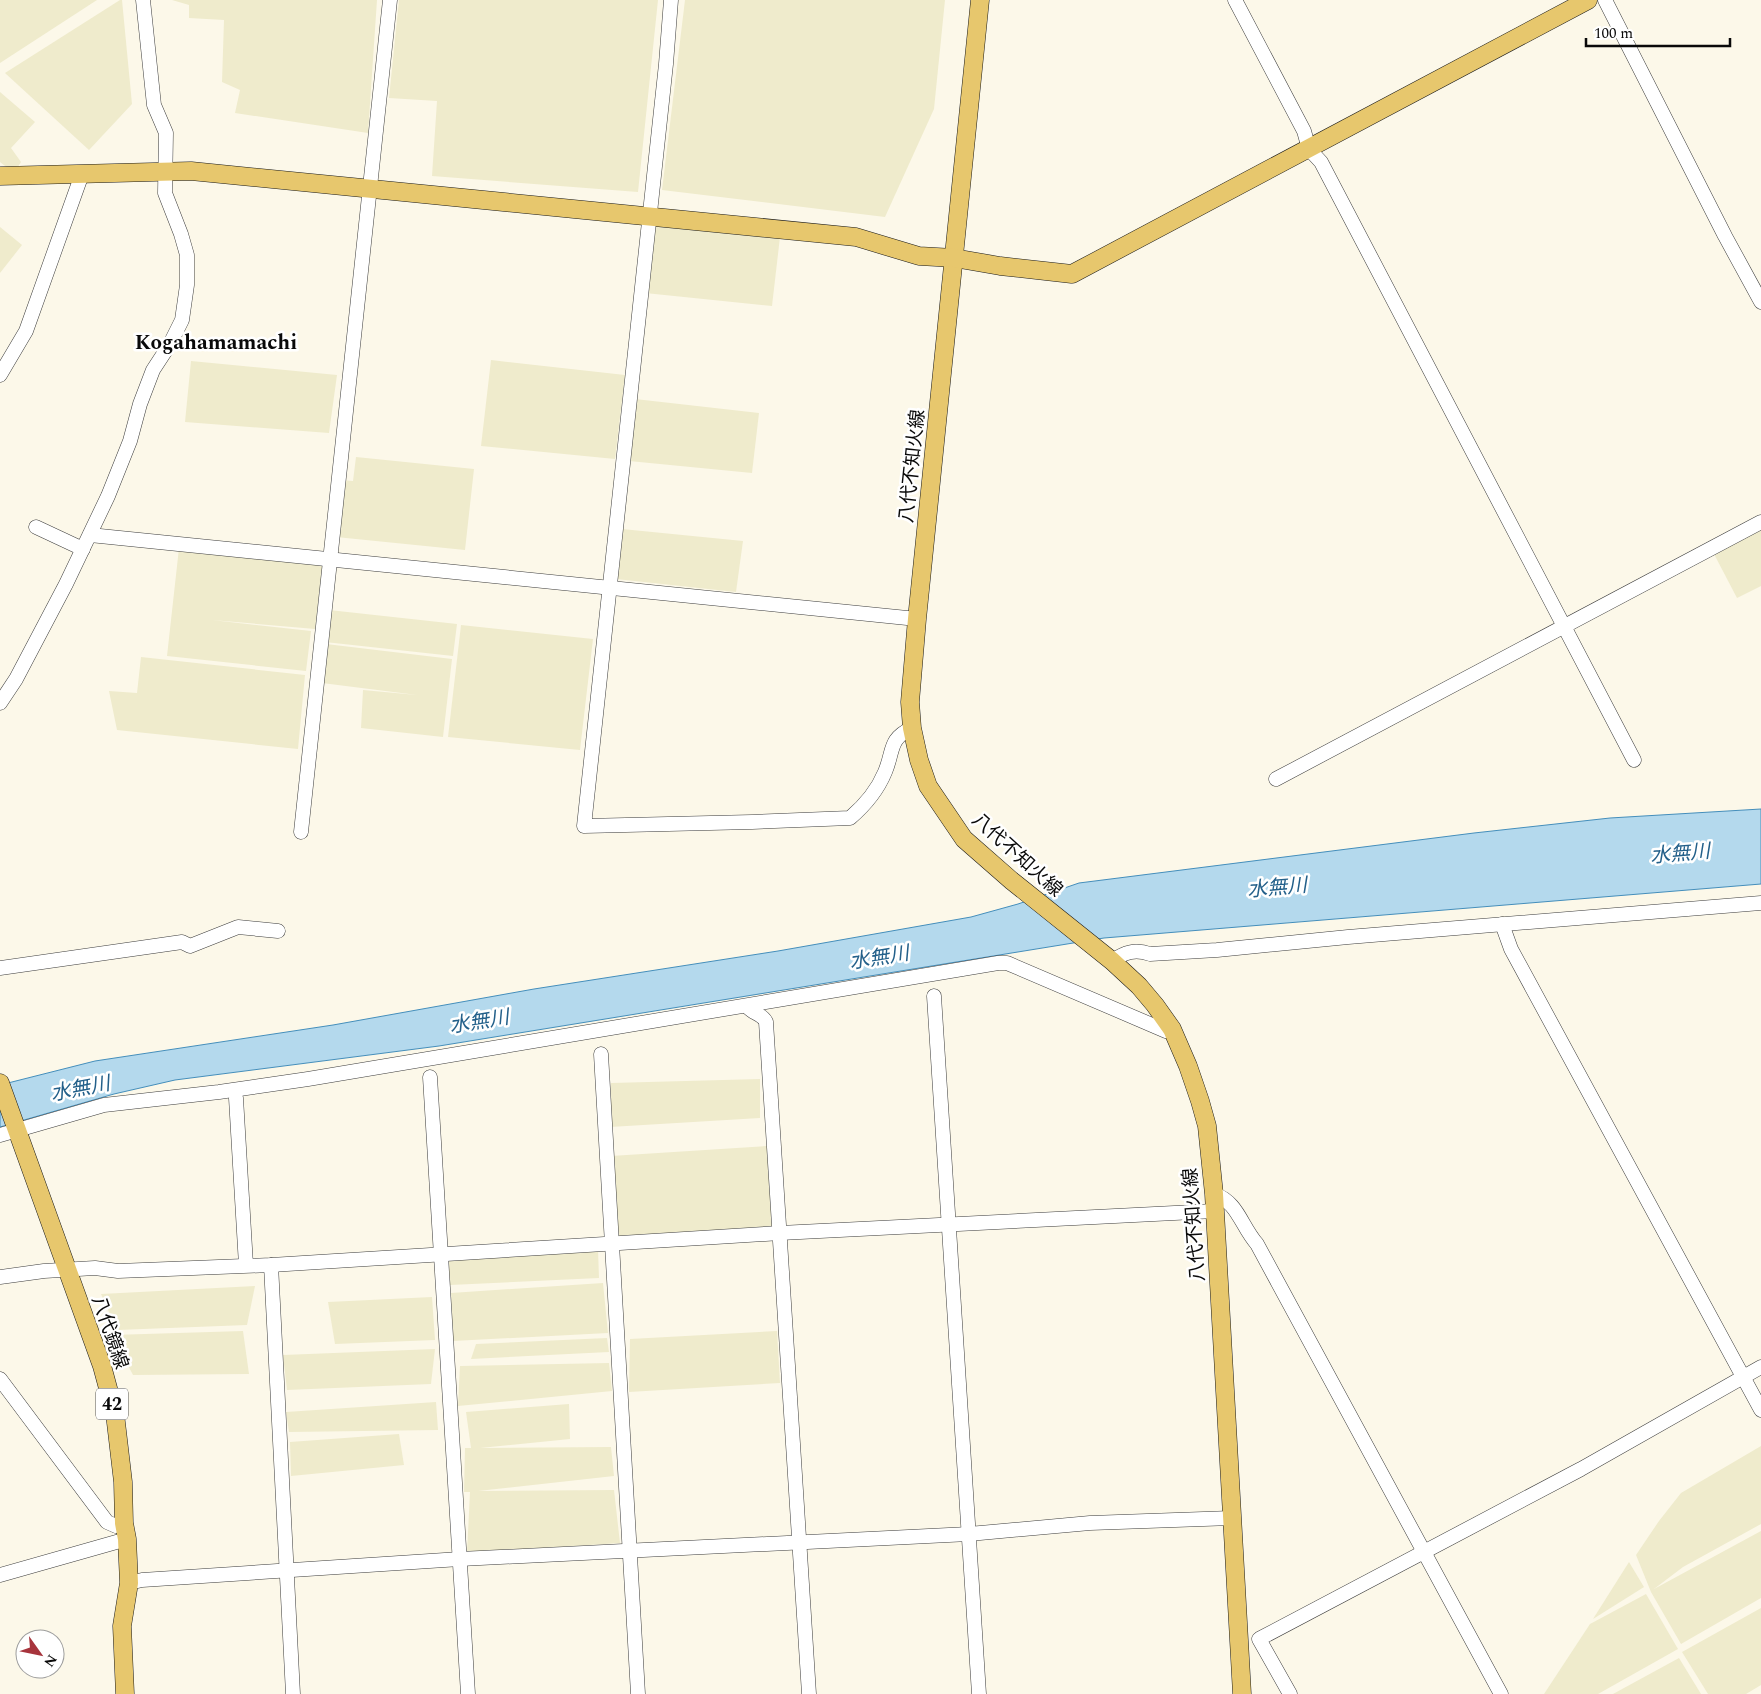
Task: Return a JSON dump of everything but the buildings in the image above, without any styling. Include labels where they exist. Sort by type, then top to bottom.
[{"type":"main road","name":"八代不知火線","points":[[980,0],[917,619],[910,702],[912,728],[919,760],[928,786],[964,839],[1012,881],[1108,958],[1139,986],[1155,1004],[1172,1029],[1188,1066],[1205,1118],[1214,1202],[1242,1694]]},
{"type":"main road","points":[[0,176],[191,172],[856,237],[918,256],[954,258],[1000,266],[1072,274],[1588,0]]},
{"type":"main road","name":"八代鏡線","points":[[0,1083],[11,1132],[67,1270],[102,1366],[115,1414],[123,1482],[129,1583],[122,1626],[126,1694]]},
{"type":"street","points":[[0,703],[16,679],[90,535],[130,441],[140,404],[153,370],[170,344],[182,320],[187,285],[187,256],[181,234],[165,193],[166,133],[154,105],[143,0]]},
{"type":"street","points":[[301,832],[390,0]]},
{"type":"street","points":[[671,0],[650,218],[584,826],[850,818],[872,794],[885,773],[895,741],[901,733],[912,728]]},
{"type":"street","points":[[1235,0],[1304,131],[1309,149],[1321,162],[1634,760]]},
{"type":"street","points":[[1605,0],[1725,236],[1761,302]]},
{"type":"street","points":[[0,375],[26,331],[82,174]]},
{"type":"street","points":[[1276,779],[1761,522]]},
{"type":"street","points":[[36,527],[83,549]]},
{"type":"street","points":[[90,535],[917,619]]},
{"type":"street","points":[[1108,958],[1140,950],[1150,954],[1216,950],[1761,903]]},
{"type":"street","points":[[1502,924],[1511,949],[1761,1410]]},
{"type":"street","points":[[0,968],[182,942],[190,946],[238,927],[278,931]]},
{"type":"street","points":[[11,1132],[104,1105],[219,1092],[308,1079],[998,962],[1008,963],[1166,1032],[1172,1029]]},
{"type":"street","points":[[934,996],[979,1694]]},
{"type":"street","points":[[746,1006],[765,1018],[766,1022],[809,1694]]},
{"type":"street","points":[[601,1054],[638,1694]]},
{"type":"street","points":[[430,1077],[468,1694]]},
{"type":"street","points":[[236,1098],[246,1265]]},
{"type":"street","points":[[0,1277],[44,1270],[95,1268],[118,1271],[271,1265],[780,1233],[949,1225],[1084,1216],[1214,1202],[1223,1197],[1230,1202],[1249,1236],[1257,1244],[1501,1694]]},
{"type":"street","points":[[271,1265],[293,1694]]},
{"type":"street","points":[[1290,1694],[1259,1640],[1581,1469],[1761,1368]]},
{"type":"street","points":[[0,1380],[107,1522],[126,1531]]},
{"type":"street","points":[[129,1583],[142,1580],[460,1559],[969,1534],[1090,1523],[1232,1518]]},
{"type":"street","points":[[0,1575],[126,1531]]},
{"type":"shaded area","points":[[0,0],[97,0],[0,63]]},
{"type":"shaded area","points":[[122,0],[132,104],[89,150],[5,73]]},
{"type":"shaded area","points":[[172,0],[377,0],[368,133],[235,113],[240,90],[222,82],[224,20],[189,18],[189,5]]},
{"type":"shaded area","points":[[399,0],[658,0],[638,192],[432,176],[437,101],[389,98]]},
{"type":"shaded area","points":[[685,0],[945,0],[934,109],[885,217],[662,190]]},
{"type":"shaded area","points":[[0,92],[35,122],[11,148],[21,162],[14,173],[0,162]]},
{"type":"shaded area","points":[[652,224],[780,237],[772,306],[645,293]]},
{"type":"shaded area","points":[[0,227],[22,245],[0,273]]},
{"type":"shaded area","points":[[491,360],[625,375],[615,459],[481,446]]},
{"type":"shaded area","points":[[191,361],[337,375],[329,433],[185,422]]},
{"type":"shaded area","points":[[635,399],[759,413],[752,473],[629,461]]},
{"type":"shaded area","points":[[356,457],[474,469],[465,550],[336,537],[342,480],[353,481]]},
{"type":"shaded area","points":[[622,529],[743,541],[736,592],[616,579]]},
{"type":"shaded area","points":[[1761,529],[1761,586],[1737,598],[1714,554]]},
{"type":"shaded area","points":[[179,548],[323,565],[315,629],[212,620],[311,631],[306,671],[167,656]]},
{"type":"shaded area","points":[[329,610],[457,624],[453,656],[325,642]]},
{"type":"shaded area","points":[[461,625],[593,639],[580,750],[448,737]]},
{"type":"shaded area","points":[[326,644],[452,659],[443,737],[361,728],[363,690],[417,695],[322,683]]},
{"type":"shaded area","points":[[141,657],[305,675],[298,749],[117,730],[109,691],[137,693]]},
{"type":"shaded area","points":[[760,1079],[760,1118],[610,1127],[611,1083]]},
{"type":"shaded area","points":[[767,1146],[774,1226],[617,1238],[611,1156]]},
{"type":"shaded area","points":[[598,1249],[599,1278],[450,1285],[448,1258]]},
{"type":"shaded area","points":[[603,1283],[608,1333],[453,1341],[451,1293]]},
{"type":"shaded area","points":[[255,1286],[247,1325],[117,1330],[101,1294]]},
{"type":"shaded area","points":[[432,1297],[435,1340],[335,1344],[328,1302]]},
{"type":"shaded area","points":[[243,1331],[249,1374],[133,1375],[112,1335]]},
{"type":"shaded area","points":[[777,1331],[780,1383],[629,1392],[630,1339]]},
{"type":"shaded area","points":[[607,1338],[609,1352],[471,1359],[476,1344]]},
{"type":"shaded area","points":[[435,1349],[431,1384],[287,1390],[283,1355]]},
{"type":"shaded area","points":[[609,1363],[612,1391],[458,1406],[460,1366]]},
{"type":"shaded area","points":[[436,1402],[438,1430],[289,1432],[286,1412]]},
{"type":"shaded area","points":[[569,1404],[570,1439],[480,1448],[611,1447],[614,1476],[478,1491],[614,1490],[620,1543],[467,1553],[470,1492],[464,1492],[465,1448],[471,1448],[466,1412]]},
{"type":"shaded area","points":[[399,1434],[404,1465],[291,1476],[290,1442]]},
{"type":"shaded area","points":[[1761,1446],[1761,1524],[1683,1567],[1654,1589],[1761,1531],[1761,1598],[1681,1644],[1651,1592],[1636,1555],[1681,1493]]},
{"type":"shaded area","points":[[1629,1562],[1644,1587],[1593,1619]]},
{"type":"shaded area","points":[[1646,1594],[1678,1649],[1598,1694],[1544,1694],[1590,1624]]},
{"type":"shaded area","points":[[1761,1608],[1761,1685],[1746,1694],[1708,1694],[1682,1652]]},
{"type":"shaded area","points":[[1679,1658],[1701,1694],[1613,1694]]},
{"type":"water","name":"水無川","points":[[1761,809],[1761,884],[1104,938],[439,1046],[175,1080],[114,1094],[0,1127],[0,1085],[95,1061],[333,1025],[534,989],[778,951],[971,917],[1018,904],[1079,883],[1474,833],[1610,818]]},
{"type":"district","name":"Kogahamamachi","points":[[216,342]]}]
